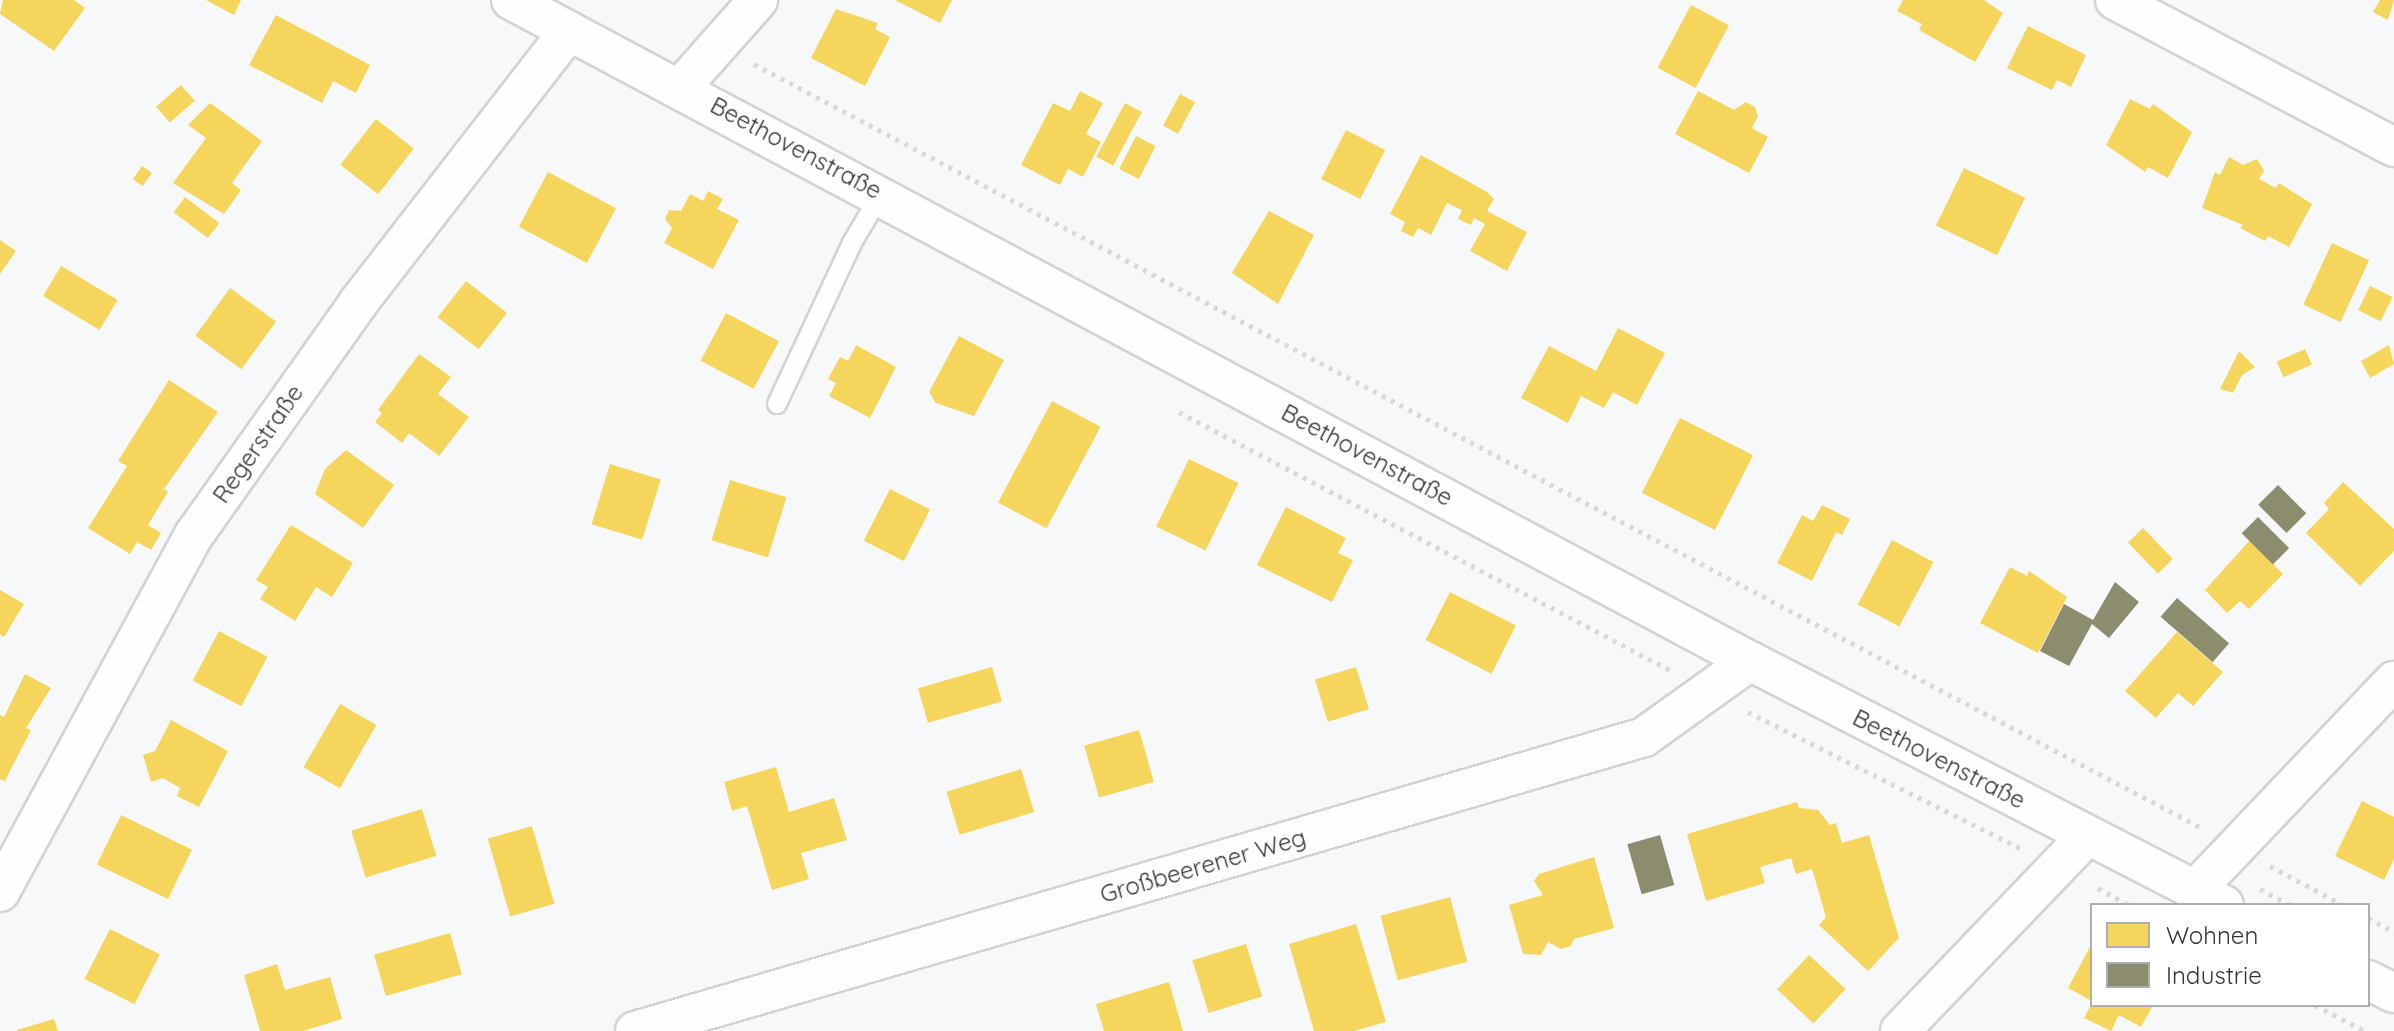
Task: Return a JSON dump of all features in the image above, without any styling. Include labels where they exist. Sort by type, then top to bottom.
[{"type":"street","name":"Beethovenstraße","points":[[511,0],[682,86],[1750,661],[2209,897]]},
{"type":"street","points":[[682,86],[758,0]]},
{"type":"street","points":[[2115,0],[2394,147]]},
{"type":"street","name":"Regerstraße","points":[[0,892],[194,535],[358,303],[569,31]]},
{"type":"street","name":"Großbeerener Weg","points":[[635,1031],[1644,737],[1750,661]]},
{"type":"street","points":[[2209,897],[2235,847],[2394,681]]},
{"type":"street","points":[[1900,1031],[2087,836]]},
{"type":"street","points":[[2370,981],[2394,993]]},
{"type":"lane","points":[[777,404],[852,243],[881,194]]},
{"type":"path","points":[[747,56],[758,69],[2339,903]]},
{"type":"path","points":[[1179,412],[1709,691],[2125,903]]},
{"type":"path","points":[[2370,919],[2394,932]]},
{"type":"path","points":[[2319,1007],[2365,1031]]},
{"type":"building: Wohnen","points":[[3,0],[74,0],[85,8],[54,51],[0,14]]},
{"type":"building: Wohnen","points":[[206,0],[241,0],[234,15]]},
{"type":"building: Wohnen","points":[[895,0],[952,0],[940,23]]},
{"type":"building: Wohnen","points":[[1903,0],[1984,0],[2003,13],[1975,62],[1919,30],[1922,24],[1897,11]]},
{"type":"building: Wohnen","points":[[2380,0],[2394,0],[2388,20],[2373,12]]},
{"type":"building: Wohnen","points":[[1691,5],[1729,25],[1696,88],[1658,68]]},
{"type":"building: Wohnen","points":[[836,9],[878,23],[875,29],[890,37],[865,86],[811,58]]},
{"type":"building: Wohnen","points":[[276,15],[370,65],[356,93],[333,81],[322,103],[249,65]]},
{"type":"building: Wohnen","points":[[2028,26],[2086,55],[2071,87],[2057,80],[2052,90],[2007,68]]},
{"type":"building: Wohnen","points":[[181,85],[195,101],[170,122],[156,107]]},
{"type":"building: Wohnen","points":[[1080,91],[1103,103],[1086,134],[1101,142],[1083,177],[1068,169],[1060,185],[1021,165],[1053,103],[1070,111]]},
{"type":"building: Wohnen","points":[[1698,91],[1734,110],[1746,102],[1755,107],[1758,116],[1752,128],[1768,137],[1749,173],[1675,134]]},
{"type":"building: Wohnen","points":[[1180,94],[1195,102],[1178,134],[1163,126]]},
{"type":"building: Wohnen","points":[[2130,99],[2150,109],[2153,104],[2192,132],[2168,178],[2148,167],[2145,172],[2106,145]]},
{"type":"building: Wohnen","points":[[210,103],[262,141],[232,183],[241,190],[224,214],[173,183],[206,138],[188,125]]},
{"type":"building: Wohnen","points":[[1125,103],[1142,112],[1113,166],[1096,157]]},
{"type":"building: Wohnen","points":[[376,119],[414,149],[378,194],[340,165]]},
{"type":"building: Wohnen","points":[[1346,130],[1385,150],[1360,199],[1321,179]]},
{"type":"building: Wohnen","points":[[1136,136],[1156,146],[1139,179],[1119,169]]},
{"type":"building: Wohnen","points":[[1421,155],[1487,192],[1494,199],[1487,211],[1527,232],[1507,271],[1470,251],[1485,224],[1474,218],[1471,225],[1458,219],[1462,210],[1447,203],[1431,235],[1418,228],[1413,237],[1401,231],[1405,222],[1390,214]]},
{"type":"building: Wohnen","points":[[2229,157],[2243,165],[2257,159],[2264,171],[2259,179],[2276,188],[2279,183],[2312,204],[2289,247],[2268,236],[2265,241],[2240,228],[2243,225],[2202,208],[2215,172],[2220,175]]},
{"type":"building: Wohnen","points":[[142,166],[152,173],[143,186],[133,179]]},
{"type":"building: Wohnen","points":[[1964,168],[2025,198],[1997,255],[1936,226]]},
{"type":"building: Wohnen","points":[[548,172],[616,208],[587,263],[519,227]]},
{"type":"building: Wohnen","points":[[708,191],[723,199],[717,209],[739,220],[713,269],[664,243],[672,228],[665,219],[669,210],[681,211],[690,194],[703,201]]},
{"type":"building: Wohnen","points":[[185,197],[219,223],[208,238],[174,212]]},
{"type":"building: Wohnen","points":[[1269,211],[1314,235],[1278,304],[1232,273]]},
{"type":"building: Wohnen","points":[[0,240],[16,251],[0,274]]},
{"type":"building: Wohnen","points":[[2332,243],[2369,260],[2340,322],[2303,305]]},
{"type":"building: Wohnen","points":[[61,266],[118,300],[100,330],[43,296]]},
{"type":"building: Wohnen","points":[[466,281],[507,313],[479,349],[438,317]]},
{"type":"building: Wohnen","points":[[2370,286],[2392,297],[2381,321],[2358,310]]},
{"type":"building: Wohnen","points":[[230,288],[276,322],[241,369],[195,336]]},
{"type":"building: Wohnen","points":[[726,313],[779,341],[754,389],[701,361]]},
{"type":"building: Wohnen","points":[[1618,328],[1665,353],[1637,405],[1613,392],[1604,408],[1581,396],[1568,423],[1521,398],[1549,346],[1596,371]]},
{"type":"building: Wohnen","points":[[959,336],[1004,360],[974,416],[936,403],[929,392]]},
{"type":"building: Wohnen","points":[[856,345],[896,367],[870,418],[829,396],[836,383],[828,379],[840,357],[848,361]]},
{"type":"building: Wohnen","points":[[2389,345],[2394,364],[2370,378],[2361,361]]},
{"type":"building: Wohnen","points":[[2305,349],[2312,365],[2284,377],[2277,362]]},
{"type":"building: Wohnen","points":[[2239,351],[2255,367],[2242,375],[2233,393],[2220,389]]},
{"type":"building: Wohnen","points":[[419,354],[451,377],[438,394],[469,417],[439,456],[409,433],[402,443],[375,422],[382,413],[378,410]]},
{"type":"building: Wohnen","points":[[169,380],[218,412],[164,489],[168,492],[148,525],[161,533],[151,550],[137,542],[130,554],[88,528],[127,466],[118,461]]},
{"type":"building: Wohnen","points":[[1052,401],[1101,427],[1047,528],[998,503]]},
{"type":"building: Wohnen","points":[[1680,418],[1753,455],[1715,530],[1642,493]]},
{"type":"building: Wohnen","points":[[346,450],[394,485],[363,528],[315,494],[325,469]]},
{"type":"building: Wohnen","points":[[1189,459],[1238,483],[1206,551],[1156,526]]},
{"type":"building: Wohnen","points":[[610,464],[661,479],[642,540],[592,524]]},
{"type":"building: Wohnen","points":[[730,480],[786,497],[768,557],[712,540]]},
{"type":"building: Wohnen","points":[[2343,482],[2394,529],[2394,551],[2360,586],[2306,533],[2329,509],[2324,503]]},
{"type":"building: Wohnen","points":[[890,489],[930,509],[904,561],[864,541]]},
{"type":"building: Wohnen","points":[[1822,505],[1850,519],[1842,535],[1836,532],[1812,581],[1777,563],[1802,515],[1813,521]]},
{"type":"building: Wohnen","points":[[1286,507],[1346,538],[1338,553],[1353,560],[1332,602],[1257,565]]},
{"type":"building: Wohnen","points":[[291,525],[353,563],[332,597],[316,587],[295,621],[260,599],[268,587],[256,580]]},
{"type":"building: Wohnen","points":[[2143,528],[2173,559],[2158,574],[2128,543]]},
{"type":"building: Wohnen","points":[[1892,540],[1933,562],[1899,627],[1858,604]]},
{"type":"building: Wohnen","points":[[2250,540],[2283,574],[2249,609],[2240,601],[2227,613],[2205,590]]},
{"type":"building: Wohnen","points":[[2010,567],[2027,576],[2029,571],[2067,597],[2038,653],[1980,623]]},
{"type":"building: Wohnen","points":[[0,590],[24,604],[4,637],[0,634]]},
{"type":"building: Wohnen","points":[[1450,592],[1516,626],[1491,674],[1425,640]]},
{"type":"building: Wohnen","points":[[219,631],[268,657],[241,706],[193,680]]},
{"type":"building: Wohnen","points":[[2177,632],[2223,672],[2193,706],[2178,693],[2156,718],[2125,691]]},
{"type":"building: Wohnen","points":[[992,667],[1002,702],[928,723],[918,688]]},
{"type":"building: Wohnen","points":[[1356,667],[1369,709],[1328,722],[1315,680]]},
{"type":"building: Wohnen","points":[[25,674],[51,688],[26,728],[31,730],[5,781],[0,779],[0,715],[4,717]]},
{"type":"building: Wohnen","points":[[340,704],[376,725],[340,788],[304,767]]},
{"type":"building: Wohnen","points":[[171,720],[228,751],[199,807],[177,796],[180,788],[163,778],[151,782],[143,755],[155,751]]},
{"type":"building: Wohnen","points":[[1139,730],[1154,782],[1099,798],[1084,746]]},
{"type":"building: Wohnen","points":[[776,767],[789,812],[834,798],[847,840],[801,853],[809,879],[772,890],[747,806],[732,811],[724,782]]},
{"type":"building: Wohnen","points":[[1021,769],[1034,812],[960,835],[946,792]]},
{"type":"building: Wohnen","points":[[2362,801],[2394,817],[2394,859],[2384,880],[2335,856]]},
{"type":"building: Wohnen","points":[[1797,802],[1799,808],[1818,810],[1830,825],[1836,823],[1842,843],[1869,835],[1899,938],[1868,971],[1819,925],[1826,917],[1812,869],[1796,874],[1791,858],[1760,867],[1765,883],[1706,901],[1687,834]]},
{"type":"building: Wohnen","points":[[422,809],[436,856],[366,877],[351,831]]},
{"type":"building: Wohnen","points":[[121,815],[192,850],[168,899],[97,864]]},
{"type":"building: Wohnen","points":[[532,826],[554,904],[510,917],[488,839]]},
{"type":"building: Wohnen","points":[[1594,857],[1614,928],[1574,939],[1571,946],[1561,949],[1548,942],[1541,955],[1523,954],[1509,905],[1543,895],[1534,881],[1539,874]]},
{"type":"building: Wohnen","points":[[1450,897],[1467,962],[1398,980],[1380,916]]},
{"type":"building: Wohnen","points":[[1356,924],[1386,1022],[1354,1031],[1314,1031],[1289,944]]},
{"type":"building: Wohnen","points":[[110,929],[160,954],[134,1004],[85,979]]},
{"type":"building: Wohnen","points":[[450,933],[462,974],[386,996],[374,955]]},
{"type":"building: Wohnen","points":[[1246,944],[1262,997],[1209,1013],[1192,960]]},
{"type":"building: Wohnen","points":[[2090,947],[2090,1000],[2068,988]]},
{"type":"building: Wohnen","points":[[1809,955],[1846,989],[1814,1023],[1777,989]]},
{"type":"building: Wohnen","points":[[277,964],[285,990],[330,977],[342,1019],[303,1031],[260,1031],[244,975]]},
{"type":"building: Wohnen","points":[[1169,982],[1183,1031],[1104,1031],[1096,1004]]},
{"type":"building: Wohnen","points":[[2090,1007],[2152,1007],[2141,1027],[2119,1015],[2111,1031],[2084,1018]]},
{"type":"building: Wohnen","points":[[54,1019],[58,1031],[17,1031],[17,1030]]},
{"type":"building: Industrie","points":[[2278,485],[2306,513],[2286,533],[2258,505]]},
{"type":"building: Industrie","points":[[2258,517],[2289,548],[2273,564],[2242,533]]},
{"type":"building: Industrie","points":[[2115,582],[2139,602],[2109,638],[2092,624],[2069,666],[2040,651],[2064,604],[2093,620]]},
{"type":"building: Industrie","points":[[2177,598],[2229,643],[2213,662],[2161,617]]},
{"type":"building: Industrie","points":[[1660,835],[1674,885],[1642,894],[1627,844]]}]
